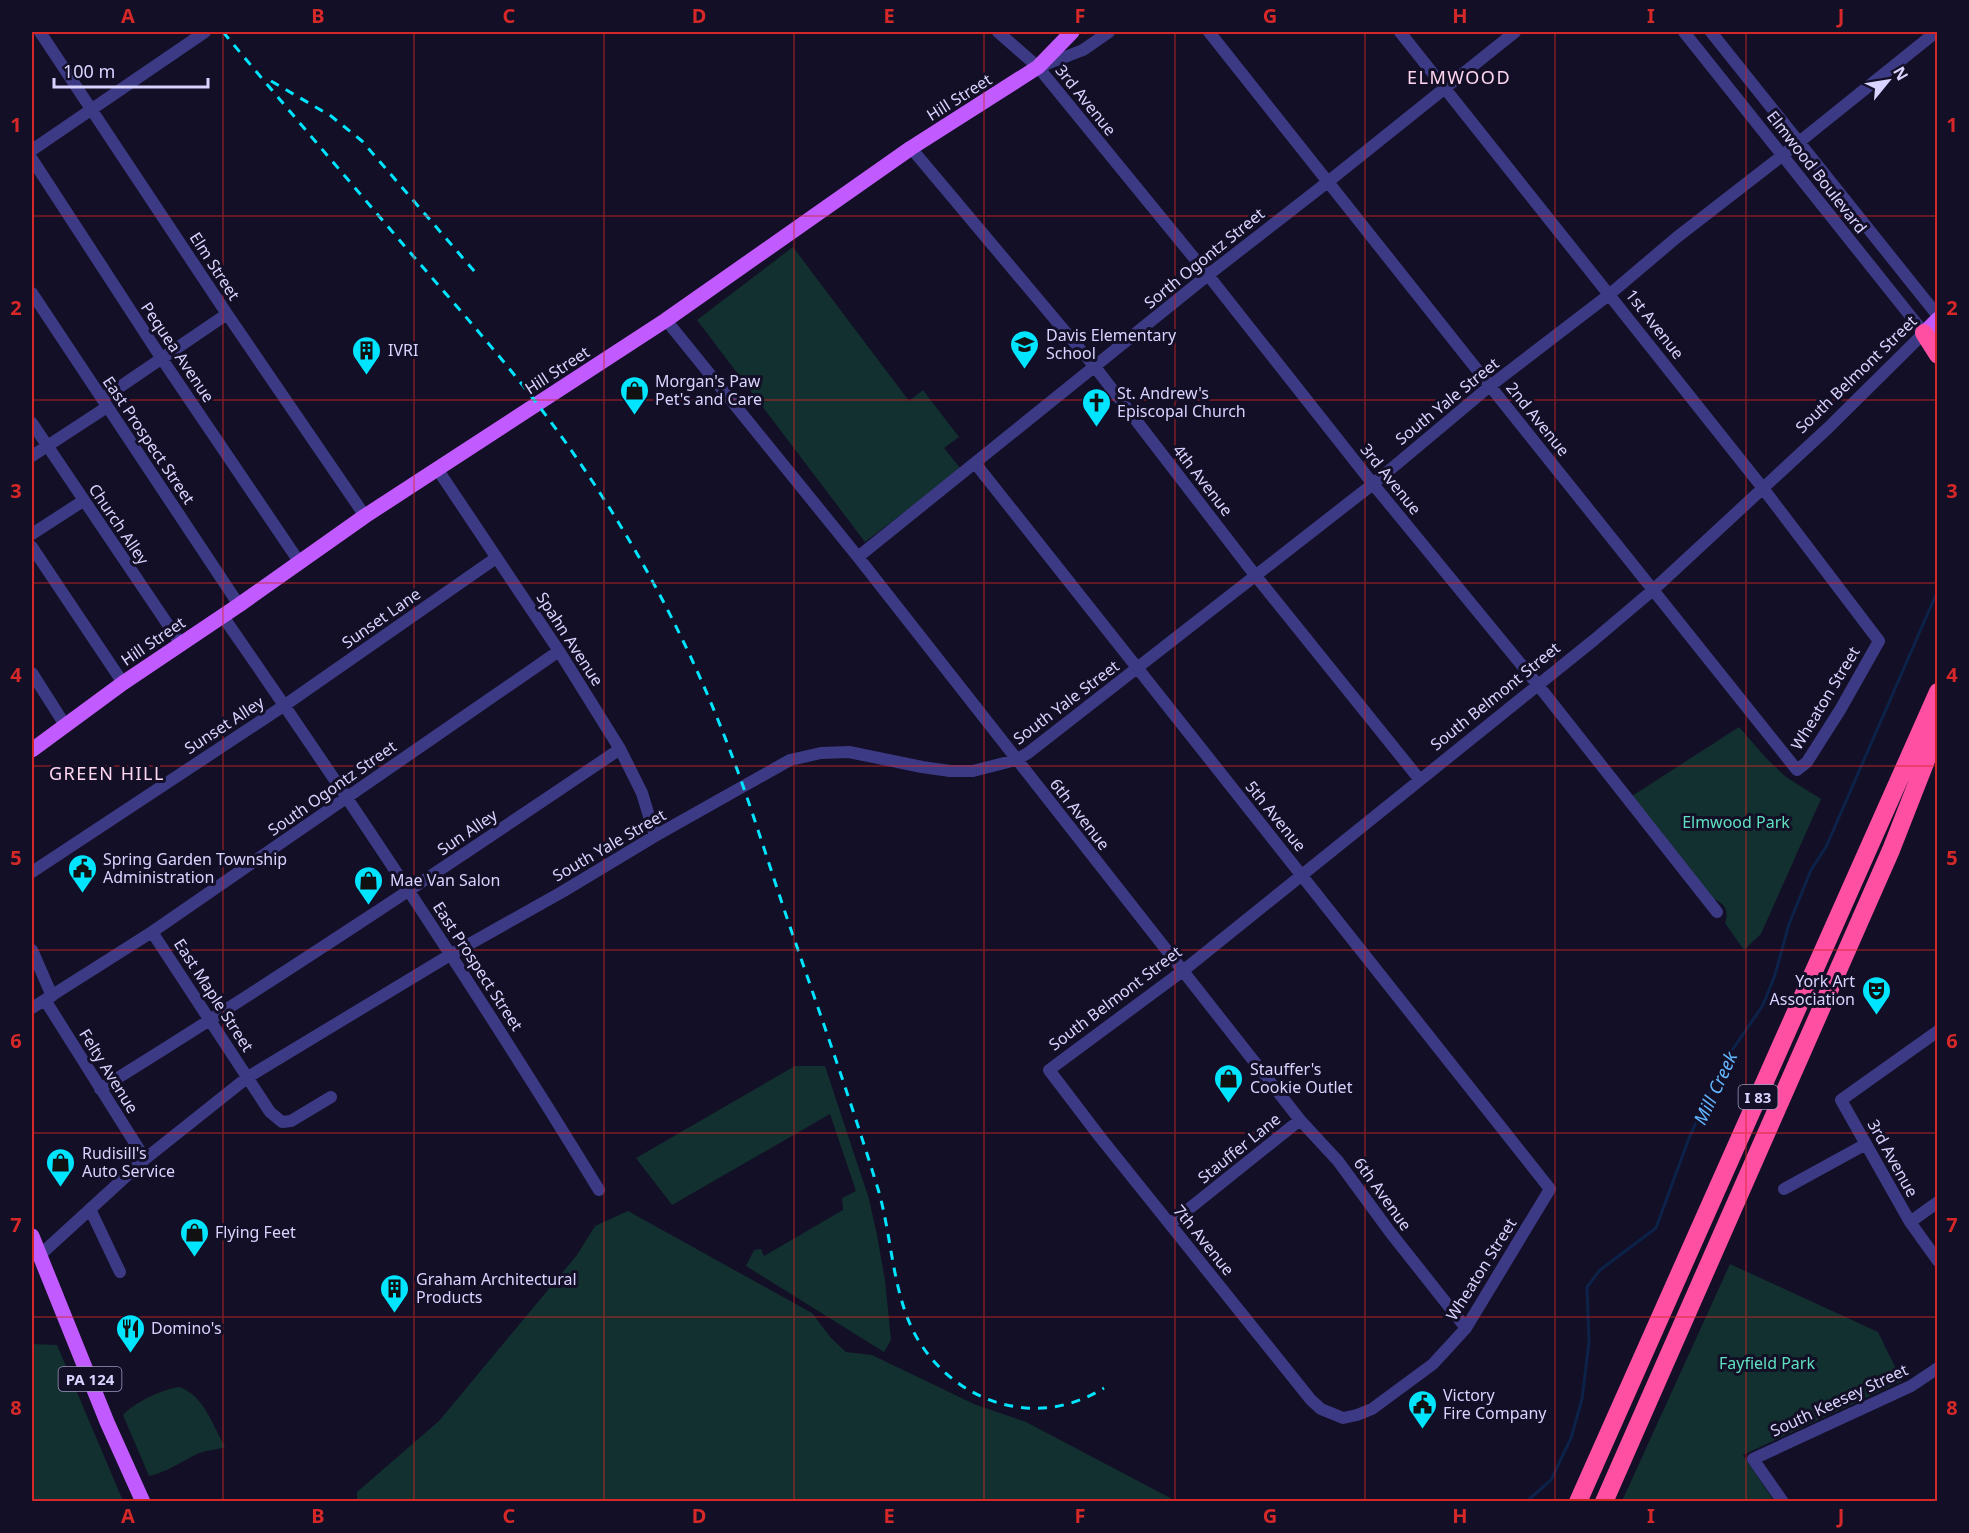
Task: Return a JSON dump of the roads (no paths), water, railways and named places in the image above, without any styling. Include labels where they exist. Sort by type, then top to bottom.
[{"type":"highway","points":[[1923,333],[1938,355]]},
{"type":"highway","name":"I 83","points":[[1578,1502],[1938,692]]},
{"type":"highway","name":"I 83","points":[[1604,1502],[1891,850],[1938,730]]},
{"type":"highway","points":[[1891,850],[1938,762]]},
{"type":"main road","points":[[1038,67],[1072,32]]},
{"type":"main road","name":"Hill Street","points":[[32,750],[64,724],[365,516],[666,320],[912,148],[1038,67]]},
{"type":"main road","name":"South Belmont Street","points":[[1923,333],[1938,318]]},
{"type":"main road","name":"PA 124","points":[[32,1236],[143,1502]]},
{"type":"street","name":"Elm Street","points":[[40,32],[227,314],[365,516]]},
{"type":"street","points":[[32,150],[206,32]]},
{"type":"street","name":"3rd Avenue","points":[[998,32],[1038,67],[1208,275],[1373,484],[1538,685],[1717,912]]},
{"type":"street","name":"Hill Street","points":[[1038,67],[1083,50],[1109,32]]},
{"type":"street","name":"2nd Avenue","points":[[1209,32],[1797,770]]},
{"type":"street","name":"1st Avenue","points":[[1401,32],[1762,487],[1879,641]]},
{"type":"street","name":"Sorth Ogontz Street","points":[[858,557],[1208,275],[1515,32]]},
{"type":"street","name":"Elmwood Boulevard","points":[[1684,32],[1923,333]]},
{"type":"street","name":"Elmwood Boulevard","points":[[1711,32],[1938,318]]},
{"type":"street","name":"South Yale Street","points":[[40,1255],[145,1160],[248,1077],[450,955],[790,760],[821,753],[849,752],[922,767],[973,771],[1016,760],[1137,669],[1373,484],[1490,386],[1610,294],[1676,238],[1936,32]]},
{"type":"street","name":"4th Avenue","points":[[912,148],[1095,368],[1255,575],[1420,780]]},
{"type":"street","name":"Pequea Avenue","points":[[32,159],[162,359],[300,563]]},
{"type":"street","name":"East Prospect Street","points":[[32,293],[239,605]]},
{"type":"street","points":[[32,456],[162,359],[227,314]]},
{"type":"street","name":"6th Avenue","points":[[666,320],[858,557],[1300,1120],[1338,1161],[1390,1232],[1466,1328]]},
{"type":"street","name":"South Belmont Street","points":[[1049,1070],[1184,970],[1653,590],[1828,428],[1923,333]]},
{"type":"street","name":"Church Alley","points":[[32,423],[181,644]]},
{"type":"street","name":"5th Avenue","points":[[975,464],[1550,1189]]},
{"type":"street","name":"Spahn Avenue","points":[[438,470],[559,651],[620,749],[642,793],[655,836]]},
{"type":"street","points":[[32,534],[83,501]]},
{"type":"street","points":[[32,547],[123,683]]},
{"type":"street","name":"Sunset Lane","points":[[285,705],[496,558]]},
{"type":"street","name":"East Prospect Street","points":[[222,615],[409,891],[527,1072],[599,1190]]},
{"type":"street","name":"Wheaton Street","points":[[1797,770],[1807,762],[1835,719],[1879,641]]},
{"type":"street","name":"South Ogontz Street","points":[[32,1008],[153,932],[559,651]]},
{"type":"street","points":[[32,673],[64,724]]},
{"type":"street","name":"Sunset Alley","points":[[32,872],[285,705]]},
{"type":"street","name":"Sun Alley","points":[[100,1089],[409,891],[620,749]]},
{"type":"street","name":"East Maple Street","points":[[153,932],[270,1112],[282,1122],[291,1121],[331,1097]]},
{"type":"street","name":"Felty Avenue","points":[[32,950],[49,998],[100,1089],[145,1160]]},
{"type":"street","name":"3rd Avenue","points":[[1938,1031],[1841,1100],[1910,1222],[1938,1261]]},
{"type":"street","name":"7th Avenue","points":[[1049,1070],[1311,1400],[1321,1409],[1343,1418]]},
{"type":"street","name":"Stauffer Lane","points":[[1170,1224],[1300,1120]]},
{"type":"street","points":[[1784,1189],[1866,1144]]},
{"type":"street","name":"Wheaton Street","points":[[1343,1418],[1372,1409],[1433,1364],[1466,1328],[1550,1189]]},
{"type":"street","points":[[1910,1222],[1938,1202]]},
{"type":"street","points":[[90,1209],[120,1272]]},
{"type":"street","name":"South Keesey Street","points":[[1783,1502],[1753,1459],[1911,1386],[1938,1368]]},
{"type":"waterway","name":"Mill Creek","points":[[1526,1502],[1551,1480],[1571,1438],[1582,1399],[1589,1342],[1587,1287],[1600,1270],[1656,1228],[1689,1138],[1722,1065],[1763,1005],[1775,975],[1789,924],[1811,870],[1826,847],[1938,590]]},
{"type":"railway","points":[[223,32],[535,401],[616,518],[663,601],[704,686],[748,800],[878,1189],[899,1290],[912,1329],[922,1346],[939,1367],[959,1384],[981,1396],[1004,1404],[1029,1408],[1054,1407],[1079,1400],[1104,1388]]},
{"type":"railway","points":[[271,81],[331,116],[362,141],[475,272]]},
{"type":"place","name":"Davis Elementary School","points":[[1025,370]]},
{"type":"place","name":"IVRI","points":[[367,376]]},
{"type":"place","name":"Morgan's Paw Pet's and Care","points":[[634,416]]},
{"type":"place","name":"St. Andrew's Episcopal Church","points":[[1096,428]]},
{"type":"place","name":"Spring Garden Township Administration","points":[[82,894]]},
{"type":"place","name":"Mae Van Salon","points":[[369,906]]},
{"type":"place","name":"York Art Association","points":[[1876,1016]]},
{"type":"place","name":"Stauffer's Cookie Outlet","points":[[1229,1104]]},
{"type":"place","name":"Rudisill's Auto Service","points":[[61,1188]]},
{"type":"place","name":"Flying Feet","points":[[194,1258]]},
{"type":"place","name":"Graham Architectural Products","points":[[395,1314]]},
{"type":"place","name":"Domino's","points":[[130,1354]]},
{"type":"place","name":"Victory Fire Company","points":[[1422,1430]]},
{"type":"district","name":"ELMWOOD","points":[[1459,77]]},
{"type":"district","name":"GREEN HILL","points":[[107,773]]},
{"type":"park label","name":"Elmwood Park","points":[[1736,822]]},
{"type":"park label","name":"Fayfield Park","points":[[1767,1363]]}]
